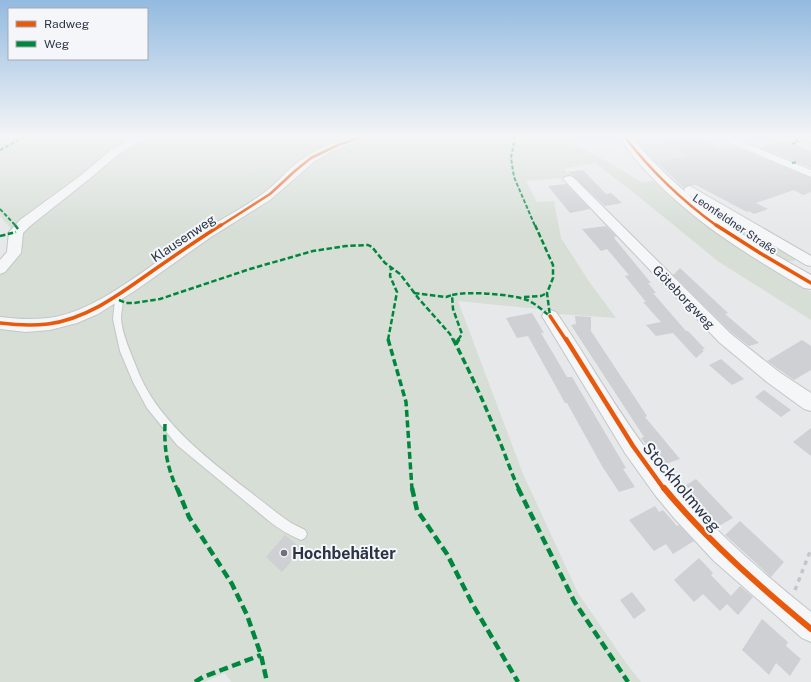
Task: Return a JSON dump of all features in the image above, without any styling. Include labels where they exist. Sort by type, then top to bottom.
[{"type":"main road","name":"Leonfeldner Straße","points":[[650,168],[675,193],[718,226],[811,283]]},
{"type":"street","points":[[0,269],[14,254],[16,232],[25,223],[96,168]]},
{"type":"street","name":"Klausenweg","points":[[0,323],[28,326],[56,323],[84,314],[117,296],[170,258],[273,193],[299,168]]},
{"type":"street","points":[[797,168],[811,174]]},
{"type":"street","name":"Göteborgweg","points":[[568,178],[618,227],[715,329],[773,377],[811,403]]},
{"type":"street","name":"Leonfeldner Straße","points":[[690,190],[809,261]]},
{"type":"street","name":"Leonfeldner Straße","points":[[786,269],[809,261]]},
{"type":"street","name":"Stockholmweg","points":[[550,316],[582,363],[615,420],[655,478],[723,552],[767,593],[811,629]]},
{"type":"lane","points":[[117,296],[119,302],[117,319],[128,358],[145,396],[165,424],[190,450],[286,527],[301,534]]},
{"type":"path","points":[[798,582],[811,549]]},
{"type":"shaded area","points":[[0,168],[98,168],[13,231],[0,216]]},
{"type":"shaded area","points":[[99,168],[305,168],[115,296],[65,318],[0,320],[0,273],[19,234]]},
{"type":"shaded area","points":[[305,168],[570,168],[564,169],[572,177],[526,181],[537,202],[554,201],[561,238],[588,280],[616,318],[559,314],[539,309],[458,301],[523,474],[578,593],[626,663],[641,682],[231,682],[225,673],[204,682],[0,682],[0,327],[85,316]]},
{"type":"shaded area","points":[[601,168],[618,168],[641,182],[653,181],[709,227],[769,267],[811,292],[811,320],[719,262]]},
{"type":"shaded area","points":[[684,188],[717,212],[724,213],[795,258],[794,261],[785,261],[725,222],[681,189]]},
{"type":"building","points":[[662,168],[786,168],[811,178],[811,192],[803,195],[794,190],[756,203],[768,209],[754,214],[749,211],[747,212],[696,185],[686,186],[684,188]]},
{"type":"building","points":[[583,170],[606,194],[611,193],[622,203],[605,206],[568,172]]},
{"type":"building","points":[[566,184],[590,209],[570,213],[548,186]]},
{"type":"building","points":[[606,226],[616,236],[614,238],[651,283],[648,283],[656,293],[653,293],[686,331],[688,331],[705,349],[702,349],[704,351],[696,358],[673,333],[656,336],[646,325],[661,322],[643,302],[646,302],[625,276],[629,275],[607,249],[601,251],[582,229]]},
{"type":"building","points":[[680,268],[728,313],[725,314],[759,343],[749,346],[732,333],[673,275]]},
{"type":"building","points":[[532,313],[544,333],[541,333],[567,377],[572,377],[626,468],[623,469],[635,487],[619,492],[602,466],[567,403],[565,403],[528,336],[517,338],[506,318]]},
{"type":"building","points":[[575,316],[591,317],[591,331],[647,416],[645,417],[680,459],[662,465],[641,438],[644,437],[571,325],[576,324]]},
{"type":"building","points":[[802,340],[811,346],[811,370],[794,380],[767,361]]},
{"type":"building","points":[[721,359],[744,379],[732,385],[709,365]]},
{"type":"building","points":[[764,390],[791,410],[781,417],[755,397]]},
{"type":"building","points":[[811,428],[811,456],[793,442]]},
{"type":"building","points":[[696,479],[733,518],[719,526],[683,487]]},
{"type":"building","points":[[655,506],[659,512],[663,510],[677,526],[679,525],[694,541],[673,554],[666,544],[654,551],[629,520]]},
{"type":"building","points":[[740,521],[784,562],[771,577],[725,535]]},
{"type":"building","name":"Hochbehälter","points":[[285,535],[302,549],[282,572],[266,557]]},
{"type":"building","points":[[699,558],[713,573],[711,575],[731,596],[740,586],[753,597],[738,615],[727,604],[720,611],[703,594],[694,602],[674,580]]},
{"type":"building","points":[[632,592],[646,610],[634,619],[620,600]]},
{"type":"building","points":[[762,619],[788,642],[786,646],[801,659],[790,676],[776,663],[769,675],[742,650]]},
{"type":"marked path","points":[[513,168],[514,177],[553,265],[553,278],[547,293],[550,316]]},
{"type":"marked path","points":[[0,209],[11,219],[18,229]]},
{"type":"marked path","points":[[0,236],[16,232]]},
{"type":"marked path","points":[[119,300],[126,303],[134,303],[160,299],[250,269],[313,251],[346,246],[368,245],[372,247],[385,263],[400,274],[419,299],[450,334],[466,364],[498,436],[510,471],[574,601],[628,682]]},
{"type":"marked path","points":[[391,268],[390,276],[397,292],[388,341],[406,402],[412,488],[417,510],[447,554],[473,605],[518,682]]},
{"type":"marked path","points":[[414,293],[446,297],[452,295]]},
{"type":"marked path","points":[[456,344],[462,334],[453,309],[452,295],[460,293],[482,293],[520,298],[528,300],[550,316]]},
{"type":"marked path","points":[[524,297],[541,296],[547,293]]},
{"type":"marked path","points":[[165,424],[164,445],[170,473],[189,517],[232,584],[247,615],[261,655],[267,682]]},
{"type":"marked path","points":[[195,682],[203,677],[261,655]]},
{"type":"cycle path","points":[[0,323],[26,326],[50,324],[71,319],[92,310],[112,299],[206,234],[266,197],[299,168]]},
{"type":"cycle path","points":[[650,168],[685,201],[709,220],[734,237],[811,283]]},
{"type":"cycle path","points":[[550,316],[645,464],[682,510],[744,572],[811,629]]},
{"type":"place","name":"Hochbehälter","points":[[284,553]]}]
